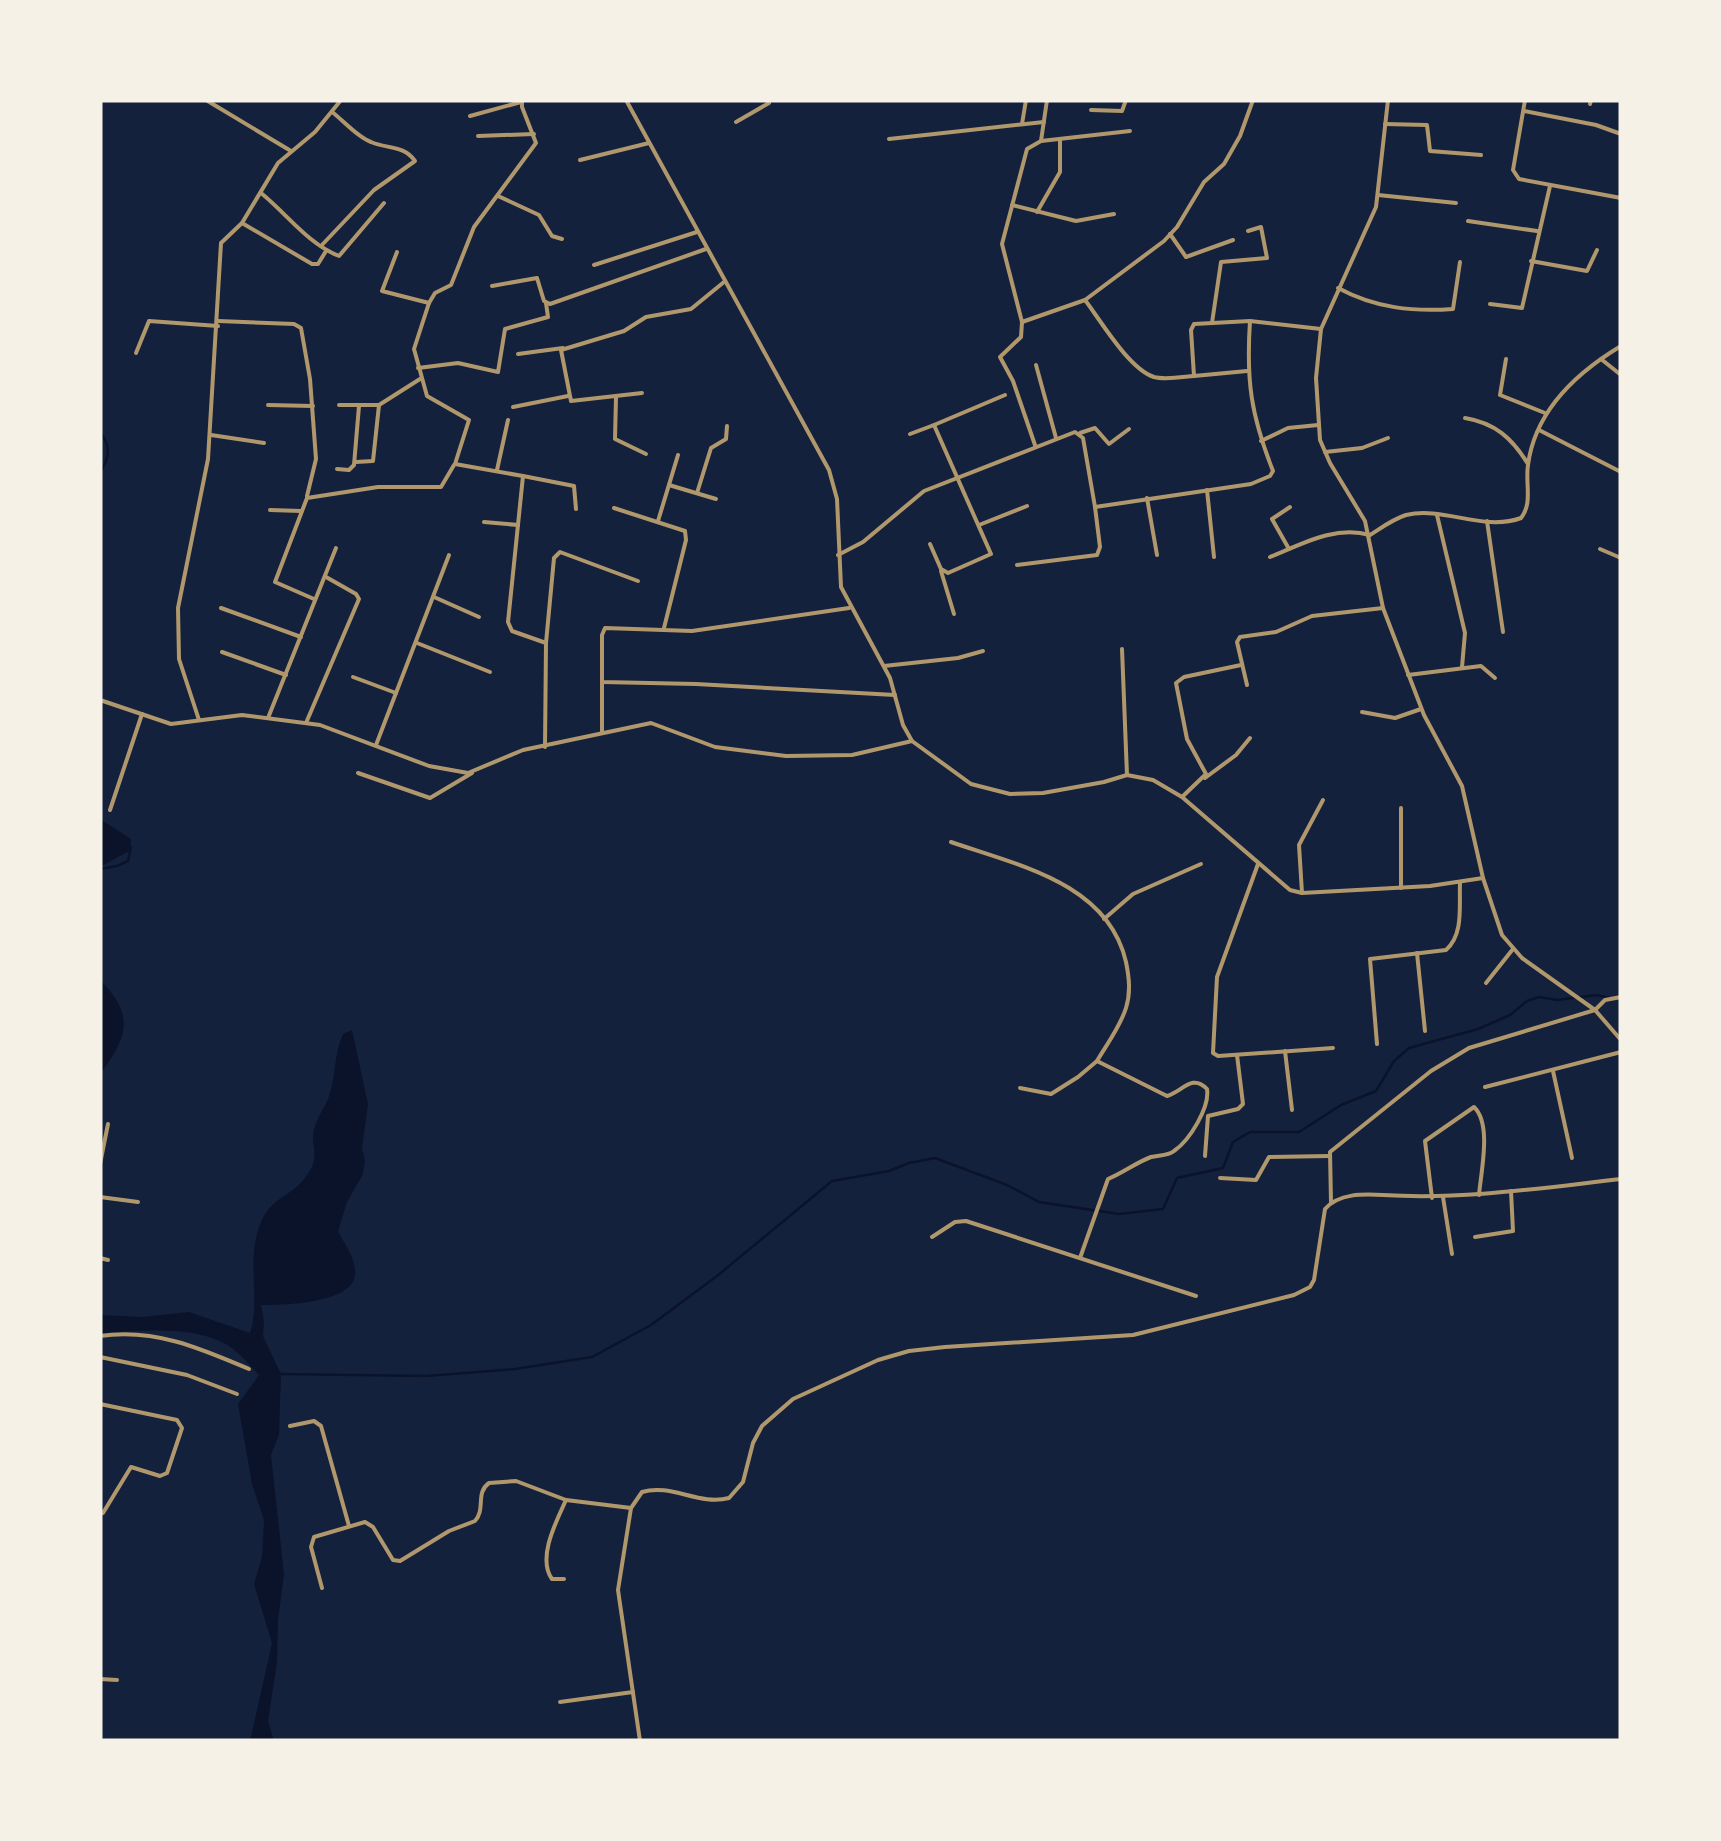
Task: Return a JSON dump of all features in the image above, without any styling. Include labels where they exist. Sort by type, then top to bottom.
[{"type":"street","points":[[206,100],[291,152]]},
{"type":"street","points":[[199,720],[179,659],[178,608],[181,579],[200,511],[211,435],[221,243],[242,223],[273,170],[315,132],[341,100]]},
{"type":"street","points":[[626,100],[830,470],[837,499],[838,576],[884,666],[912,741],[971,784],[1010,794],[1058,790],[1127,774],[1154,780],[1182,798],[1290,890],[1302,894],[1483,878]]},
{"type":"street","points":[[1022,124],[1026,100]]},
{"type":"street","points":[[1040,141],[1048,100]]},
{"type":"street","points":[[1091,110],[1122,112],[1126,100]]},
{"type":"street","points":[[1022,322],[1086,300],[1170,234],[1204,182],[1224,164],[1240,136],[1253,100]]},
{"type":"street","points":[[1388,100],[1378,195],[1368,229],[1321,329],[1316,378],[1318,425],[1325,452],[1370,535],[1383,608],[1408,676],[1462,786],[1483,878],[1502,935],[1513,950],[1596,1010],[1621,1040]]},
{"type":"street","points":[[1526,100],[1515,175],[1523,182],[1621,198]]},
{"type":"street","points":[[307,498],[378,487],[441,488],[454,464],[469,420],[430,399],[420,380],[414,342],[429,303],[451,284],[474,227],[535,146],[522,101],[470,116]]},
{"type":"street","points":[[736,122],[770,101]]},
{"type":"street","points":[[1524,111],[1621,134]]},
{"type":"street","points":[[242,223],[318,264],[324,248],[374,190],[415,161],[394,146],[368,141],[332,112]]},
{"type":"street","points":[[889,139],[1044,122]]},
{"type":"street","points":[[1385,124],[1427,125],[1430,151],[1482,156]]},
{"type":"street","points":[[1036,445],[1013,380],[1000,357],[1020,337],[1022,322],[1003,255],[1004,231],[1028,149],[1040,141],[1130,131]]},
{"type":"street","points":[[478,136],[534,134]]},
{"type":"street","points":[[1037,212],[1060,172],[1060,139]]},
{"type":"street","points":[[580,160],[649,143]]},
{"type":"street","points":[[1490,304],[1522,308],[1550,186]]},
{"type":"street","points":[[261,192],[324,248],[342,255],[384,203]]},
{"type":"street","points":[[1378,195],[1456,204]]},
{"type":"street","points":[[498,196],[539,214],[552,236],[562,239]]},
{"type":"street","points":[[1012,205],[1076,221],[1114,214]]},
{"type":"street","points":[[1468,220],[1537,231]]},
{"type":"street","points":[[1212,322],[1221,262],[1267,258],[1261,227],[1248,230]]},
{"type":"street","points":[[594,266],[697,232]]},
{"type":"street","points":[[1170,234],[1186,257],[1233,240]]},
{"type":"street","points":[[546,303],[706,249]]},
{"type":"street","points":[[1531,261],[1586,270],[1597,250]]},
{"type":"street","points":[[397,252],[382,291],[429,303]]},
{"type":"street","points":[[1338,288],[1376,304],[1406,310],[1454,308],[1460,262]]},
{"type":"street","points":[[418,368],[458,363],[498,372],[504,328],[548,318],[537,278],[492,286]]},
{"type":"street","points":[[518,354],[563,348],[624,331],[646,317],[691,310],[724,282]]},
{"type":"street","points":[[1086,300],[1118,344],[1158,378],[1246,371]]},
{"type":"street","points":[[136,353],[149,321],[298,325],[312,406],[316,467],[275,582],[314,599]]},
{"type":"street","points":[[1194,376],[1192,326],[1250,321],[1321,329]]},
{"type":"street","points":[[1095,507],[1250,484],[1272,474],[1246,371],[1250,321]]},
{"type":"street","points":[[1270,557],[1335,532],[1347,530],[1370,535],[1402,516],[1514,521],[1526,512],[1528,464],[1545,413],[1564,390],[1621,346]]},
{"type":"street","points":[[563,348],[560,354],[568,396],[574,402],[642,393]]},
{"type":"street","points":[[1506,358],[1500,395],[1545,413]]},
{"type":"street","points":[[1601,359],[1621,375]]},
{"type":"street","points":[[1036,365],[1056,438]]},
{"type":"street","points":[[338,405],[378,405],[420,380]]},
{"type":"street","points":[[910,434],[1004,395]]},
{"type":"street","points":[[513,407],[568,396]]},
{"type":"street","points":[[616,397],[614,439],[646,454]]},
{"type":"street","points":[[268,405],[312,406]]},
{"type":"street","points":[[354,462],[373,462],[378,405]]},
{"type":"street","points":[[337,469],[351,469],[354,462],[359,406]]},
{"type":"street","points":[[1464,418],[1489,423],[1499,430],[1528,464]]},
{"type":"street","points":[[497,470],[508,420]]},
{"type":"street","points":[[934,425],[990,557],[948,573],[941,569]]},
{"type":"street","points":[[1261,441],[1288,428],[1318,425]]},
{"type":"street","points":[[697,493],[711,448],[726,439],[728,426]]},
{"type":"street","points":[[838,555],[863,542],[924,491],[1056,438],[1094,428],[1109,444],[1129,429]]},
{"type":"street","points":[[1539,430],[1621,472]]},
{"type":"street","points":[[1017,566],[1097,555],[1100,547],[1095,507],[1080,434]]},
{"type":"street","points":[[211,435],[264,443]]},
{"type":"street","points":[[1325,452],[1362,448],[1388,438]]},
{"type":"street","points":[[658,521],[678,455]]},
{"type":"street","points":[[454,464],[574,486],[576,510]]},
{"type":"street","points":[[523,476],[509,627],[546,643]]},
{"type":"street","points":[[670,484],[716,499]]},
{"type":"street","points":[[1208,490],[1214,557]]},
{"type":"street","points":[[1147,498],[1157,555]]},
{"type":"street","points":[[979,525],[1027,506]]},
{"type":"street","points":[[1289,549],[1272,520],[1290,507]]},
{"type":"street","points":[[614,508],[682,528],[686,535],[664,628]]},
{"type":"street","points":[[270,510],[301,511]]},
{"type":"street","points":[[1437,515],[1465,633],[1462,667]]},
{"type":"street","points":[[1487,521],[1503,632]]},
{"type":"street","points":[[484,522],[518,525]]},
{"type":"street","points":[[930,544],[954,614]]},
{"type":"street","points":[[268,718],[336,548]]},
{"type":"street","points":[[1600,549],[1621,558]]},
{"type":"street","points":[[546,746],[546,643],[556,554],[564,552],[638,580]]},
{"type":"street","points":[[376,745],[449,556]]},
{"type":"street","points":[[306,723],[359,599],[324,576]]},
{"type":"street","points":[[434,597],[480,616]]},
{"type":"street","points":[[221,608],[301,636]]},
{"type":"street","points":[[602,734],[602,635],[606,628],[701,630],[851,608]]},
{"type":"street","points":[[1247,685],[1237,642],[1240,637],[1276,632],[1312,616],[1383,608]]},
{"type":"street","points":[[417,643],[490,672]]},
{"type":"street","points":[[1122,649],[1127,774]]},
{"type":"street","points":[[884,666],[958,658],[984,651]]},
{"type":"street","points":[[222,652],[286,674]]},
{"type":"street","points":[[1205,778],[1187,739],[1176,683],[1184,676],[1241,665]]},
{"type":"street","points":[[1408,676],[1484,666],[1495,678]]},
{"type":"street","points":[[353,677],[396,693]]},
{"type":"street","points":[[602,682],[895,695]]},
{"type":"street","points":[[100,700],[171,724],[235,715],[306,723],[429,766],[476,771]]},
{"type":"street","points":[[1362,712],[1395,718],[1422,708]]},
{"type":"street","points":[[110,810],[142,714]]},
{"type":"street","points":[[358,773],[430,798],[514,753],[651,724],[715,747],[805,756],[852,754],[912,741]]},
{"type":"street","points":[[1182,798],[1236,755],[1250,738]]},
{"type":"street","points":[[1302,894],[1299,845],[1322,800]]},
{"type":"street","points":[[1401,808],[1402,888]]},
{"type":"street","points":[[951,842],[1072,888],[1091,902],[1124,956],[1129,995],[1120,1023],[1097,1061],[1050,1094],[1020,1088]]},
{"type":"street","points":[[1104,919],[1133,894],[1201,864]]},
{"type":"street","points":[[1258,864],[1217,977],[1213,1052],[1218,1056],[1333,1048]]},
{"type":"street","points":[[1376,1044],[1370,958],[1446,950],[1452,946],[1458,930],[1460,883]]},
{"type":"street","points":[[1486,982],[1513,950]]},
{"type":"street","points":[[1416,953],[1425,1031]]},
{"type":"street","points":[[1331,1202],[1328,1156],[1334,1147],[1452,1057],[1495,1039],[1596,1010],[1605,1000],[1621,997]]},
{"type":"street","points":[[1284,1052],[1292,1110]]},
{"type":"street","points":[[1485,1087],[1621,1052]]},
{"type":"street","points":[[1205,1156],[1208,1116],[1238,1109],[1242,1104],[1237,1055]]},
{"type":"street","points":[[1080,1258],[1108,1179],[1145,1160],[1172,1153],[1185,1140],[1208,1096],[1202,1083],[1185,1084],[1177,1093],[1167,1096],[1097,1061]]},
{"type":"street","points":[[1554,1071],[1572,1158]]},
{"type":"street","points":[[1432,1198],[1426,1139],[1474,1107],[1483,1123],[1479,1195]]},
{"type":"street","points":[[100,1164],[108,1124]]},
{"type":"street","points":[[1220,1178],[1256,1180],[1269,1157],[1328,1156]]},
{"type":"street","points":[[640,1741],[618,1590],[631,1508],[642,1492],[656,1488],[709,1501],[729,1498],[743,1482],[756,1434],[793,1399],[894,1354],[978,1344],[1133,1335],[1294,1296],[1314,1280],[1325,1209],[1340,1198],[1370,1194],[1444,1198],[1621,1179]]},
{"type":"street","points":[[1476,1236],[1513,1230],[1511,1191]]},
{"type":"street","points":[[100,1198],[138,1202]]},
{"type":"street","points":[[1444,1198],[1452,1254]]},
{"type":"street","points":[[932,1237],[966,1220],[1196,1296]]},
{"type":"street","points":[[100,1258],[108,1260]]},
{"type":"street","points":[[100,1336],[152,1334],[250,1369]]},
{"type":"street","points":[[100,1357],[187,1375],[237,1394]]},
{"type":"street","points":[[100,1404],[180,1421],[182,1428],[166,1472],[160,1476],[131,1467],[103,1513]]},
{"type":"street","points":[[290,1426],[314,1421],[322,1426],[349,1526]]},
{"type":"street","points":[[322,1588],[311,1539],[349,1526],[369,1524],[393,1560],[400,1561],[448,1531],[475,1521],[480,1512],[480,1493],[489,1483],[516,1481],[566,1500],[631,1508]]},
{"type":"street","points":[[564,1580],[552,1579],[547,1572],[548,1546],[566,1500]]},
{"type":"street","points":[[100,1679],[117,1680]]},
{"type":"street","points":[[560,1702],[633,1692]]},
{"type":"water","points":[[100,819],[131,839],[131,850],[100,867]]},
{"type":"water","points":[[100,980],[119,1005],[124,1027],[100,1074]]},
{"type":"water","points":[[352,1030],[368,1104],[362,1148],[365,1161],[338,1231],[352,1257],[355,1275],[351,1285],[329,1297],[261,1305],[263,1336],[281,1374],[279,1435],[271,1455],[284,1574],[268,1721],[274,1741],[250,1741],[272,1643],[254,1584],[262,1557],[264,1520],[252,1484],[238,1404],[259,1375],[234,1349],[210,1337],[164,1330],[100,1333],[100,1315],[142,1317],[189,1312],[250,1333],[257,1234],[267,1211],[295,1188],[312,1167],[313,1136],[330,1093],[340,1041],[343,1034]]},
{"type":"waterway","points":[[100,432],[108,452],[100,472]]},
{"type":"waterway","points":[[100,869],[128,861],[131,847]]},
{"type":"waterway","points":[[281,1374],[426,1376],[515,1369],[592,1357],[651,1325],[832,1181],[935,1158],[1007,1185],[1039,1202],[1119,1214],[1163,1209],[1177,1178],[1223,1168],[1233,1142],[1250,1132],[1299,1132],[1341,1105],[1376,1091],[1394,1061],[1409,1048],[1478,1029],[1539,997],[1610,998]]}]
